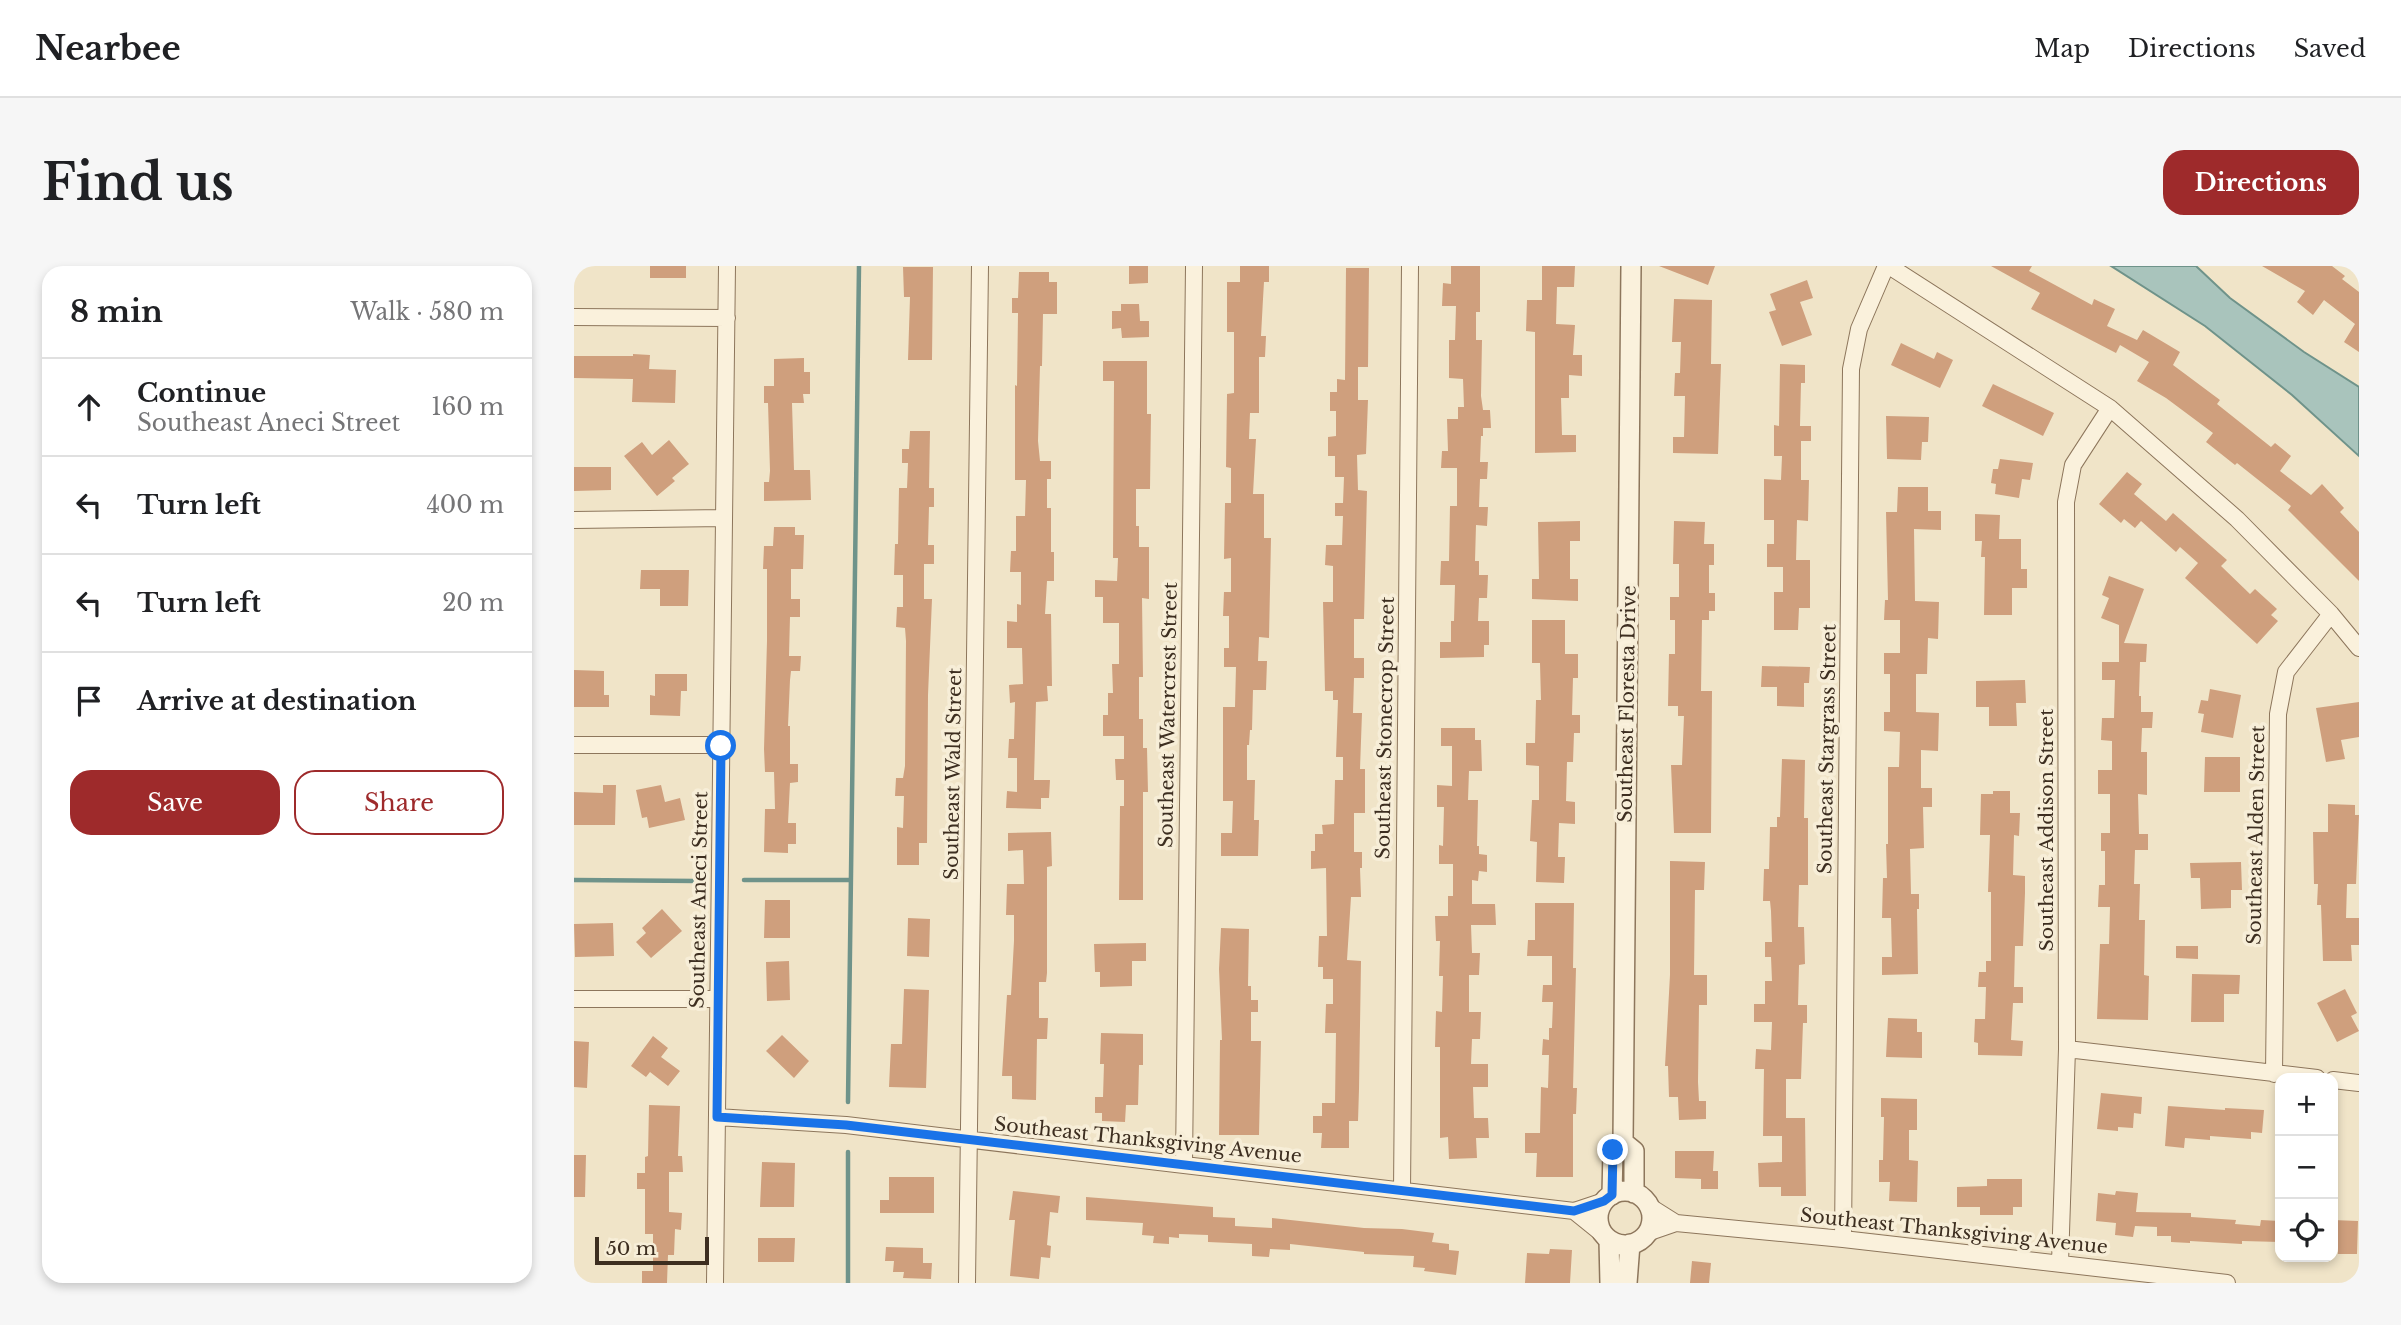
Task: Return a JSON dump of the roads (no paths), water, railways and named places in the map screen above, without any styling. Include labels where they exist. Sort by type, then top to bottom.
[{"type":"street","name":"Southeast Aneci Street","points":[[715,1283],[727,266]]},
{"type":"street","name":"Southeast Wald Street","points":[[967,1283],[980,266]]},
{"type":"street","name":"Southeast Watercrest Street","points":[[1184,1164],[1194,266]]},
{"type":"street","name":"Southeast Stonecrop Street","points":[[1402,1191],[1410,266]]},
{"type":"street","name":"Southeast Floresta Drive","points":[[1623,1142],[1631,266]]},
{"type":"street","points":[[1887,266],[2110,408],[2237,519],[2331,614],[2359,648]]},
{"type":"street","name":"Southeast Stargrass Street","points":[[1843,1238],[1851,369],[1859,329],[1887,266]]},
{"type":"street","points":[[574,317],[727,318]]},
{"type":"street","name":"Southeast Addison Street","points":[[2060,1263],[2067,1049],[2066,502],[2073,465],[2110,408]]},
{"type":"street","points":[[574,520],[724,518]]},
{"type":"street","name":"Southeast Alden Street","points":[[2274,1073],[2278,714],[2286,672],[2331,614]]},
{"type":"street","points":[[574,745],[721,746]]},
{"type":"street","points":[[574,999],[718,999]]},
{"type":"street","points":[[2067,1049],[2274,1073]]},
{"type":"street","points":[[2338,1081],[2359,1083]]},
{"type":"street","name":"Southeast Thanksgiving Avenue","points":[[717,1117],[846,1125],[1574,1211],[1608,1198]]},
{"type":"street","name":"Southeast Floresta Drive","points":[[1608,1198],[1613,1150],[1623,1142]]},
{"type":"street","name":"Southeast Floresta Drive","points":[[1623,1142],[1634,1151],[1642,1200]]},
{"type":"street","points":[[1574,1211],[1607,1238],[1618,1244],[1630,1244],[1647,1233],[1651,1221],[1642,1200],[1624,1191],[1608,1198],[1600,1208],[1598,1223],[1607,1238],[1609,1283]]},
{"type":"street","name":"Southeast Thanksgiving Avenue","points":[[1642,1200],[1676,1223]]},
{"type":"street","name":"Southeast Thanksgiving Avenue","points":[[1647,1233],[1676,1223],[1843,1238],[2227,1283]]},
{"type":"street","points":[[1627,1283],[1630,1244]]},
{"type":"water","points":[[2111,266],[2196,266],[2230,298],[2304,352],[2359,387],[2359,456],[2292,395],[2205,326]]},
{"type":"waterway","points":[[848,1102],[859,266]]},
{"type":"waterway","points":[[574,880],[697,881]]},
{"type":"waterway","points":[[744,880],[851,880]]},
{"type":"waterway","points":[[848,1152],[848,1283]]}]
